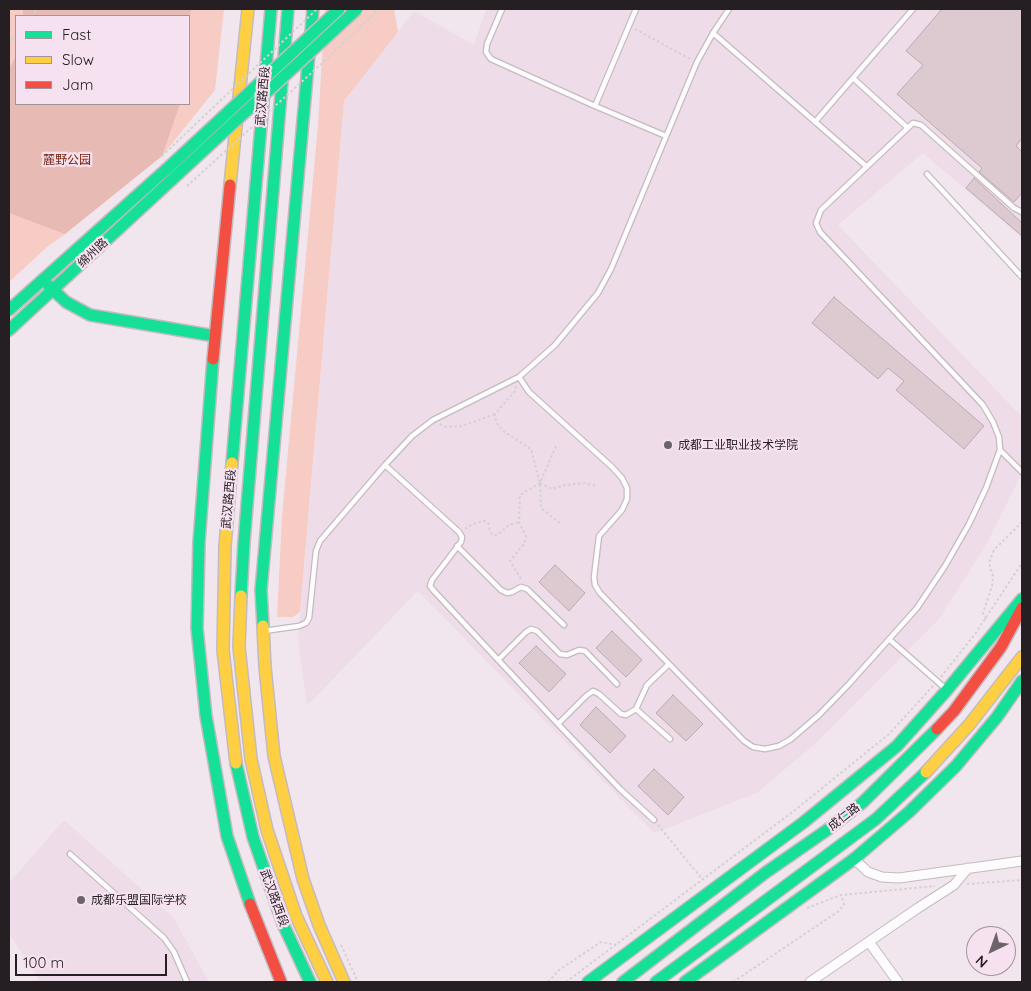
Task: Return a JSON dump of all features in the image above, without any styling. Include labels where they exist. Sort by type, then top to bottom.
[{"type":"main road","points":[[248,9],[215,336],[199,542],[197,628],[206,716],[227,836],[254,917],[281,982]]},
{"type":"main road","name":"武汉路西段","points":[[272,9],[225,546],[224,650],[236,763],[253,837],[283,924],[309,980]]},
{"type":"main road","name":"武汉路西段","points":[[288,9],[245,532],[239,647],[251,759],[267,830],[296,916],[328,982]]},
{"type":"main road","points":[[313,9],[262,590],[264,667],[274,756],[288,822],[303,879],[316,916],[344,982]]},
{"type":"main road","points":[[174,170],[339,9]]},
{"type":"main road","points":[[174,170],[357,9]]},
{"type":"main road","name":"绵州路","points":[[9,310],[174,170]]},
{"type":"main road","name":"绵州路","points":[[9,330],[53,290],[174,170]]},
{"type":"main road","points":[[43,280],[66,302],[90,315],[215,336]]},
{"type":"main road","points":[[588,982],[804,822],[897,746],[947,690],[1022,599]]},
{"type":"main road","name":"成仁路","points":[[623,982],[765,873],[828,830],[862,803],[954,711],[1001,647],[1022,608]]},
{"type":"main road","name":"成仁路","points":[[656,982],[876,819],[932,767],[969,725],[1022,658]]},
{"type":"main road","points":[[685,982],[854,859],[909,812],[956,766],[1022,682]]},
{"type":"street","points":[[854,859],[868,872],[882,877],[899,878],[1022,861]]},
{"type":"street","points":[[810,982],[918,908],[954,886],[968,868]]},
{"type":"street","points":[[869,942],[898,982]]},
{"type":"lane","points":[[502,9],[487,44],[486,52],[491,59],[666,136]]},
{"type":"lane","points":[[595,106],[628,24],[636,9]]},
{"type":"lane","points":[[263,631],[299,626],[306,623],[310,618],[316,550],[320,541],[412,436],[433,420],[519,377],[554,345],[598,294],[611,270],[697,62],[729,9]]},
{"type":"lane","points":[[815,122],[913,9]]},
{"type":"lane","points":[[713,33],[866,166]]},
{"type":"lane","points":[[853,78],[908,128]]},
{"type":"lane","points":[[519,377],[529,392],[612,467],[622,478],[627,488],[627,500],[622,510],[599,536],[594,577],[596,585],[605,598],[744,741],[753,747],[765,749],[779,746],[791,739],[819,715],[890,640],[917,608],[945,566],[969,524],[986,488],[1000,450],[999,437],[984,405],[820,232],[816,223],[820,210],[913,123],[921,125],[1014,208],[1022,212]]},
{"type":"lane","points":[[927,174],[1022,277]]},
{"type":"lane","points":[[1000,450],[1022,472]]},
{"type":"lane","points":[[385,465],[460,532],[462,537],[461,542],[432,580],[430,586],[620,789],[654,820]]},
{"type":"lane","points":[[457,546],[501,590],[507,593],[521,587],[527,589],[564,625]]},
{"type":"lane","points":[[498,660],[531,629],[537,631],[560,654],[567,656],[580,650],[585,651],[618,684]]},
{"type":"lane","points":[[890,640],[947,690]]},
{"type":"lane","points":[[558,724],[593,691],[621,714],[626,715],[636,709],[647,685],[669,664]]},
{"type":"lane","points":[[636,709],[670,739]]},
{"type":"lane","points":[[70,854],[164,938],[174,952],[187,982]]},
{"type":"path","points":[[162,156],[318,9]]},
{"type":"path","points":[[188,186],[318,68],[379,9]]},
{"type":"path","points":[[628,24],[697,62]]},
{"type":"path","points":[[317,71],[318,62]]},
{"type":"path","points":[[433,420],[446,427],[462,426],[495,414],[515,391],[519,377]]},
{"type":"path","points":[[495,414],[496,422],[503,431],[531,449],[540,483],[540,508],[561,524]]},
{"type":"path","points":[[521,587],[521,579],[510,561],[524,544],[526,536],[519,522],[520,495],[540,483],[556,444]]},
{"type":"path","points":[[540,483],[552,489],[565,485],[585,483],[596,486]]},
{"type":"path","points":[[460,532],[473,524],[484,521],[488,523],[493,535],[497,535],[509,525],[519,522]]},
{"type":"path","points":[[986,619],[983,613],[992,586],[993,576],[990,563],[994,550],[1022,522]]},
{"type":"path","points":[[566,982],[795,810],[889,734],[937,682],[986,619],[1022,563]]},
{"type":"path","points":[[654,820],[702,879]]},
{"type":"path","points":[[804,909],[841,895],[923,886],[954,886],[1022,880]]},
{"type":"path","points":[[733,982],[839,911],[844,904],[841,895]]},
{"type":"path","points":[[339,939],[358,982]]},
{"type":"path","points":[[548,982],[560,970],[602,942],[616,945]]},
{"type":"shaded area","name":"成都工业职业技术学院","points":[[486,9],[1022,9],[1022,238],[923,153],[838,225],[1022,417],[1022,473],[986,545],[939,619],[817,742],[757,793],[654,833],[418,591],[307,706],[298,639],[344,101],[414,11],[474,45]]},
{"type":"shaded area","name":"成都乐盟国际学校","points":[[64,820],[173,917],[209,982],[40,982],[9,933],[9,883]]},
{"type":"green space","name":"麓野公园","points":[[9,9],[224,9],[215,90],[162,156],[47,247],[9,282]]},
{"type":"green space","points":[[23,9],[191,9],[190,17],[190,15],[23,15]]},
{"type":"green space","points":[[325,9],[394,9],[398,32],[344,101],[300,612],[293,617],[277,617],[282,517],[318,125]]},
{"type":"green space","name":"麓野公园","points":[[15,58],[15,105],[180,105],[162,156],[65,234],[9,213],[9,69]]},
{"type":"building","points":[[942,9],[1022,9],[1022,138],[1016,146],[1022,152],[1022,193],[1014,202],[979,172],[982,168],[897,94],[923,65],[906,51]]},
{"type":"building","points":[[974,178],[1022,223],[1022,236],[966,188]]},
{"type":"building","points":[[834,297],[984,426],[964,449],[896,390],[904,381],[888,368],[878,379],[812,323]]},
{"type":"building","points":[[555,565],[585,593],[569,611],[539,582]]},
{"type":"building","points":[[612,631],[642,660],[626,677],[596,648]]},
{"type":"building","points":[[536,646],[566,674],[549,692],[519,663]]},
{"type":"building","points":[[673,695],[703,724],[686,741],[656,713]]},
{"type":"building","points":[[596,707],[626,736],[610,753],[580,725]]},
{"type":"building","points":[[654,769],[684,797],[668,815],[638,786]]},
{"type":"traffic: fast","points":[[232,463],[271,9]]},
{"type":"traffic: fast","points":[[241,596],[288,9]]},
{"type":"traffic: fast","points":[[263,626],[261,590],[313,9]]},
{"type":"traffic: fast","points":[[170,166],[339,9]]},
{"type":"traffic: fast","points":[[178,174],[357,9]]},
{"type":"traffic: fast","points":[[9,310],[170,166]]},
{"type":"traffic: fast","points":[[9,330],[178,174]]},
{"type":"traffic: fast","points":[[48,285],[66,302],[90,315],[215,336]]},
{"type":"traffic: fast","points":[[213,359],[199,542],[197,628],[206,716],[227,836],[250,904]]},
{"type":"traffic: fast","points":[[588,982],[804,822],[897,746],[947,690],[1022,599]]},
{"type":"traffic: fast","points":[[685,982],[854,859],[909,812],[956,766],[997,717],[1022,681]]},
{"type":"traffic: fast","points":[[623,982],[765,873],[862,803],[937,729]]},
{"type":"traffic: fast","points":[[236,763],[253,837],[283,924],[310,982]]},
{"type":"traffic: fast","points":[[656,982],[876,819],[926,772]]},
{"type":"traffic: slow","points":[[230,185],[248,9]]},
{"type":"traffic: slow","points":[[232,463],[225,546],[223,650],[236,763]]},
{"type":"traffic: slow","points":[[241,596],[239,647],[251,759],[267,830],[296,916],[327,982]]},
{"type":"traffic: slow","points":[[263,626],[274,756],[303,879],[319,925],[344,982]]},
{"type":"traffic: slow","points":[[926,772],[969,725],[1022,657]]},
{"type":"traffic: jam","points":[[213,359],[230,185]]},
{"type":"traffic: jam","points":[[937,729],[954,711],[1001,647],[1022,608]]},
{"type":"traffic: jam","points":[[250,904],[281,982]]},
{"type":"place","name":"成都工业职业技术学院","points":[[668,445]]},
{"type":"place","name":"成都乐盟国际学校","points":[[81,900]]}]
